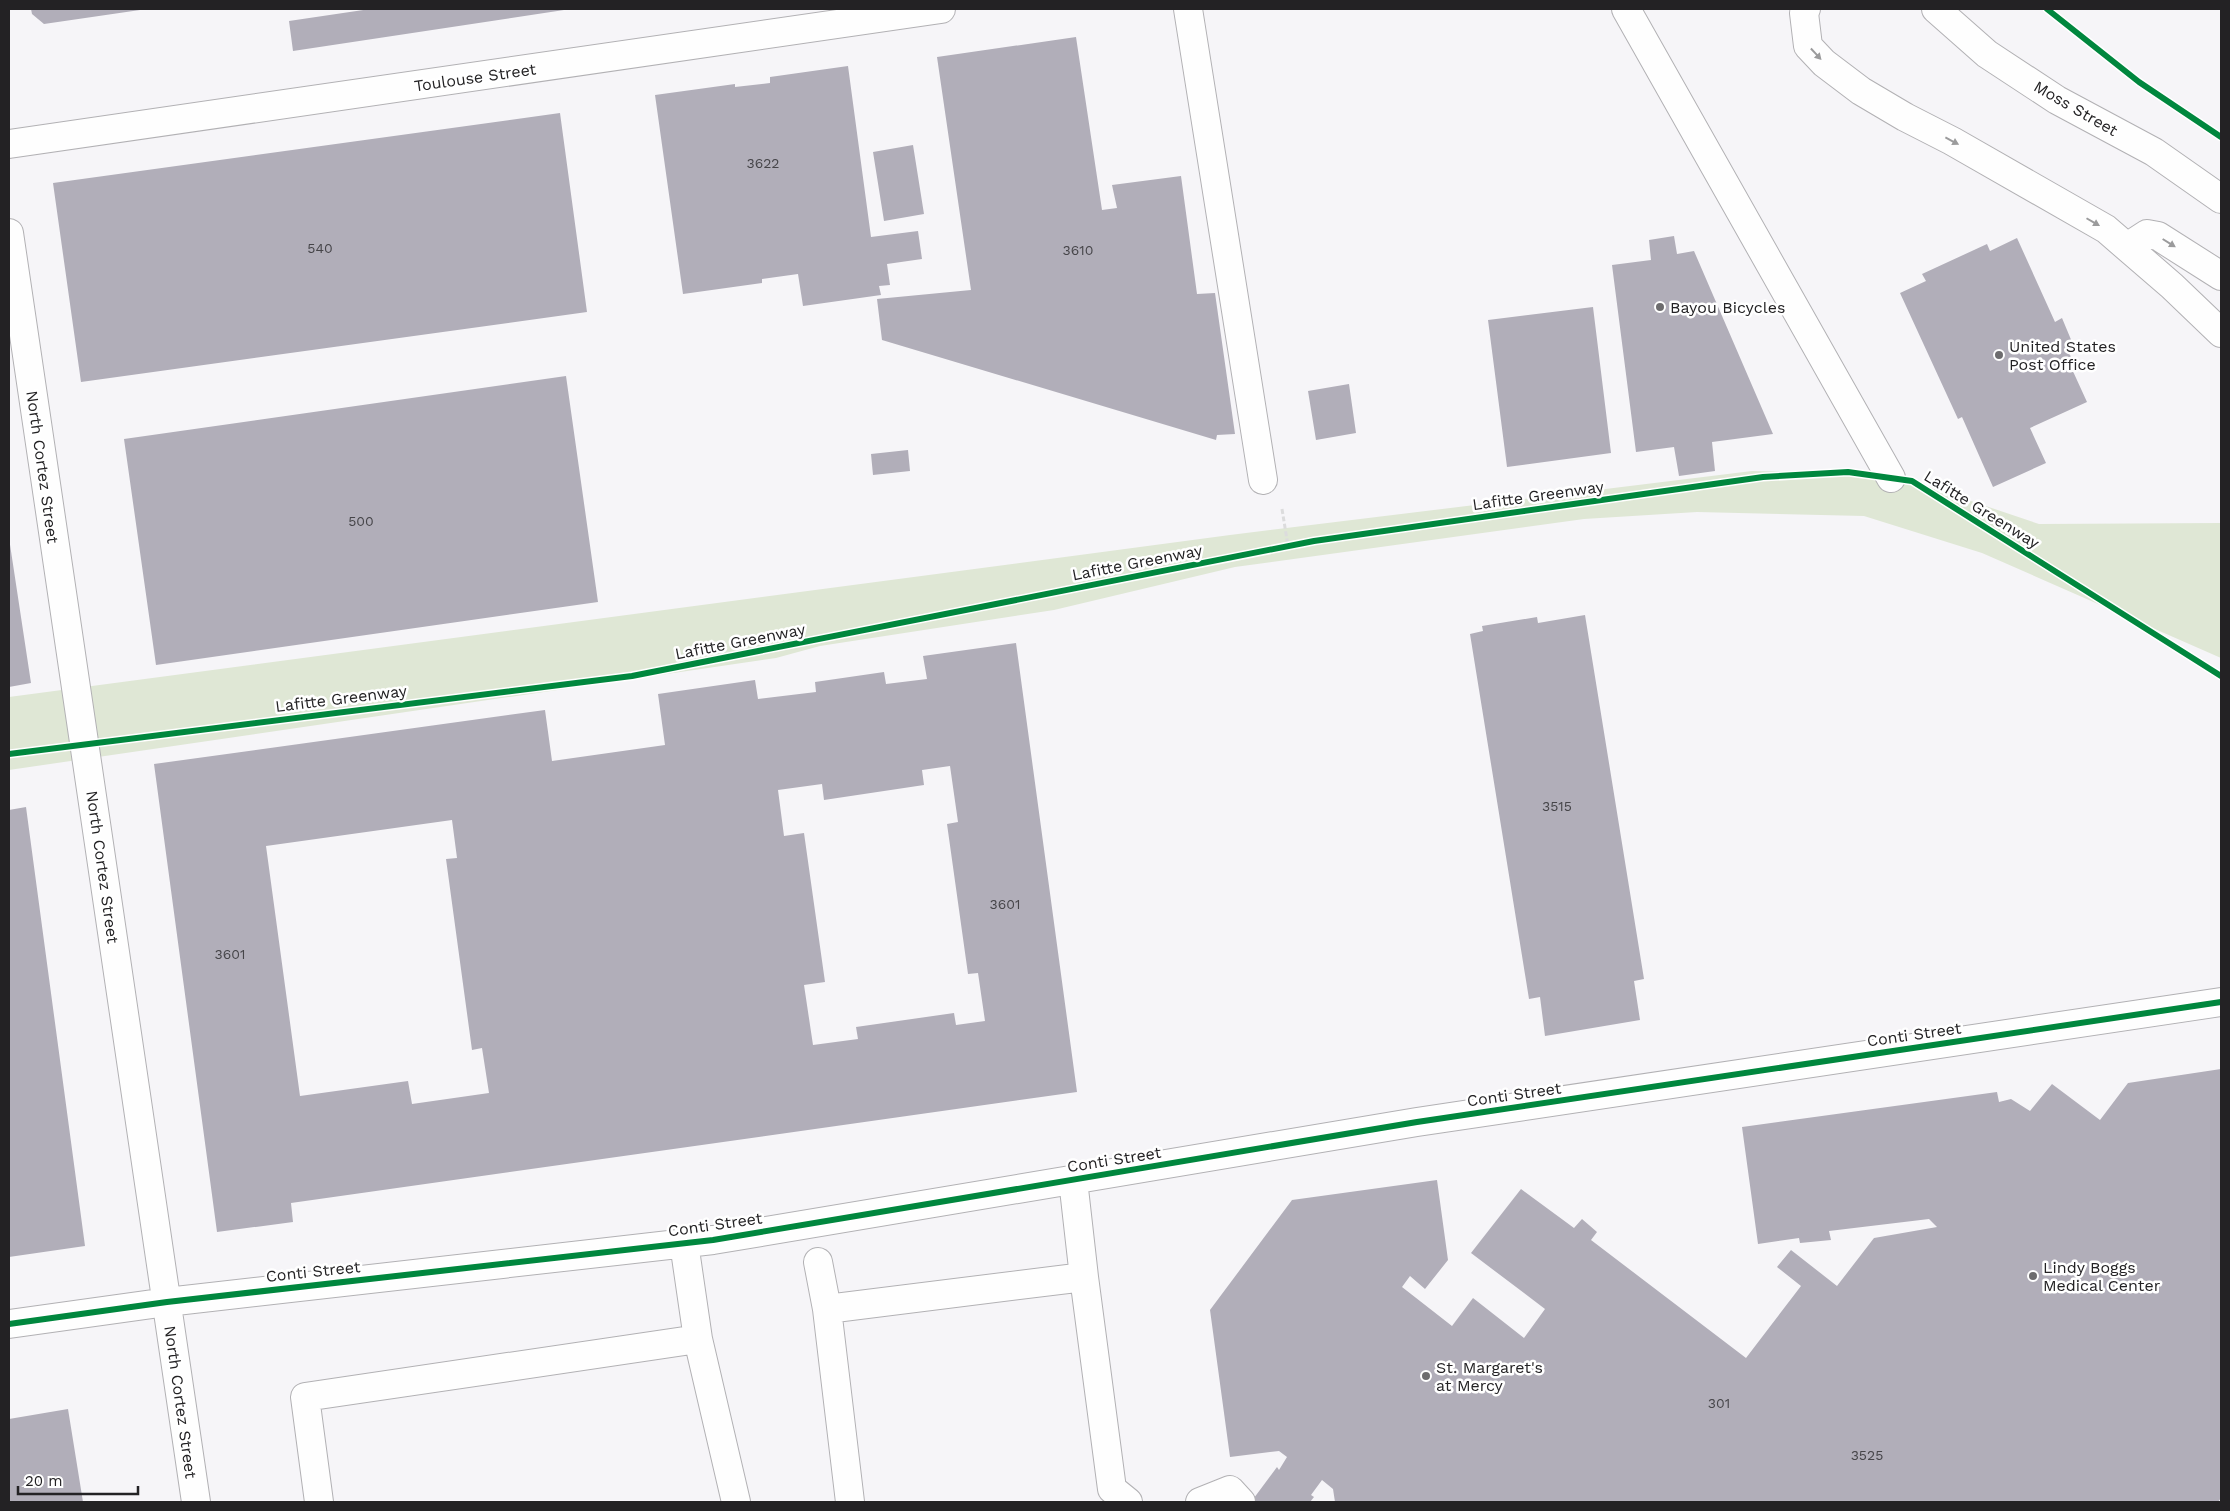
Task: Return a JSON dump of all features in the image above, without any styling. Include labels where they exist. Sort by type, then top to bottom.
[{"type":"street","name":"Toulouse Street","points":[[9,144],[905,11],[941,9]]},
{"type":"street","points":[[1188,9],[1263,480]]},
{"type":"street","points":[[1626,9],[1891,478]]},
{"type":"street","points":[[1806,9],[1804,13],[1808,46],[1824,63],[1861,91],[1905,117],[1952,140],[2106,229],[2172,286],[2221,333]]},
{"type":"street","name":"Moss Street","points":[[1936,9],[1995,59],[2057,100],[2154,152],[2221,199]]},
{"type":"street","name":"North Cortez Street","points":[[9,233],[12,273],[196,1502]]},
{"type":"street","points":[[2126,247],[2147,234],[2158,236],[2221,276]]},
{"type":"street","name":"Conti Street","points":[[9,1324],[167,1302],[684,1243],[1417,1122],[2221,1002]]},
{"type":"street","points":[[1072,1180],[1112,1489],[1128,1502]]},
{"type":"street","points":[[684,1243],[698,1339],[736,1502]]},
{"type":"street","points":[[818,1262],[827,1309],[850,1502]]},
{"type":"street","points":[[827,1309],[1084,1277]]},
{"type":"street","points":[[319,1502],[305,1397],[698,1339]]},
{"type":"street","points":[[1200,1502],[1230,1490],[1241,1502]]},
{"type":"path","points":[[1278,548],[1296,544]]},
{"type":"green space","points":[[1752,471],[1888,473],[2039,524],[2221,523],[2221,658],[1982,553],[1864,516],[1697,512],[1584,519],[1235,567],[1054,610],[820,646],[776,658],[9,770],[9,697],[1230,535]]},
{"type":"building","points":[[31,9],[140,10],[44,24],[32,14]]},
{"type":"building","points":[[370,9],[564,10],[293,51],[289,21]]},
{"type":"building","points":[[1076,37],[1102,210],[1117,208],[1112,185],[1181,176],[1197,294],[1215,293],[1235,434],[1217,435],[1216,440],[882,340],[877,299],[971,290],[937,57]]},
{"type":"building","points":[[848,66],[871,237],[918,231],[922,259],[887,264],[890,285],[879,286],[881,295],[803,306],[798,274],[762,279],[762,283],[683,294],[655,95],[735,84],[735,87],[770,83],[770,77]]},
{"type":"building","points":[[560,113],[587,312],[81,382],[53,183]]},
{"type":"building","points":[[913,145],[924,214],[884,221],[873,152]]},
{"type":"building","points":[[1674,236],[1677,254],[1694,251],[1773,434],[1712,442],[1715,471],[1679,476],[1674,447],[1636,452],[1612,265],[1651,260],[1649,240]]},
{"type":"building","name":"United States Post Office","points":[[2017,238],[2055,322],[2062,318],[2072,342],[2065,345],[2075,365],[2071,367],[2087,402],[2030,428],[2046,463],[1993,487],[1962,417],[1958,419],[1900,293],[1926,281],[1922,274],[1987,244],[1990,251]]},
{"type":"building","points":[[1593,307],[1611,453],[1507,467],[1488,320]]},
{"type":"building","points":[[566,376],[598,602],[156,665],[124,439]]},
{"type":"building","points":[[1349,384],[1356,433],[1316,440],[1308,391]]},
{"type":"building","points":[[908,450],[910,471],[873,475],[871,454]]},
{"type":"building","points":[[9,538],[31,683],[9,687]]},
{"type":"building","points":[[1585,615],[1644,979],[1634,981],[1640,1020],[1545,1036],[1540,997],[1529,999],[1470,634],[1483,631],[1482,626],[1537,617],[1538,623]]},
{"type":"building","points":[[1016,643],[1077,1092],[291,1203],[293,1222],[217,1232],[154,764],[545,710],[552,761],[665,745],[658,694],[755,680],[758,699],[816,692],[815,682],[884,672],[886,684],[927,679],[923,656]],"holes":[[[950,766],[958,822],[947,824],[968,974],[978,973],[985,1021],[956,1025],[954,1013],[856,1027],[858,1039],[813,1045],[804,985],[825,982],[804,833],[784,836],[778,790],[822,784],[824,800],[924,785],[922,770]],[[452,820],[457,858],[446,859],[472,1050],[482,1048],[489,1093],[412,1104],[408,1081],[300,1096],[266,846]]]},
{"type":"building","points":[[26,807],[85,1246],[9,1257],[9,810]]},
{"type":"building","name":"Lindy Boggs Medical Center","points":[[2221,1069],[2221,1498],[2218,1502],[1335,1502],[1333,1489],[1322,1480],[1311,1495],[1314,1497],[1310,1502],[1251,1502],[1277,1467],[1279,1470],[1287,1457],[1279,1451],[1230,1457],[1210,1310],[1292,1200],[1437,1180],[1448,1260],[1425,1289],[1410,1276],[1402,1287],[1452,1326],[1473,1298],[1524,1338],[1545,1309],[1471,1253],[1521,1189],[1574,1228],[1582,1219],[1597,1232],[1591,1240],[1746,1358],[1801,1286],[1777,1267],[1791,1250],[1837,1286],[1874,1238],[1937,1227],[1929,1219],[1829,1231],[1831,1240],[1800,1243],[1799,1238],[1758,1244],[1742,1127],[1997,1092],[1999,1102],[2011,1099],[2030,1111],[2052,1084],[2100,1120],[2128,1083]]},
{"type":"building","points":[[68,1409],[83,1502],[9,1502],[9,1419]]},
{"type":"cycle path","points":[[2047,9],[2139,82],[2221,137]]},
{"type":"cycle path","name":"Lafitte Greenway","points":[[9,754],[632,676],[1314,541],[1763,477],[1848,472],[1912,481],[2221,676]]},
{"type":"cycle path","points":[[9,1324],[167,1302],[713,1240],[1417,1122],[2221,1002]]},
{"type":"place","name":"Bayou Bicycles","points":[[1660,307]]},
{"type":"place","name":"United States Post Office","points":[[1999,355]]},
{"type":"place","name":"Lindy Boggs Medical Center","points":[[2033,1276]]},
{"type":"place","name":"St. Margaret's at Mercy","points":[[1426,1376]]}]
